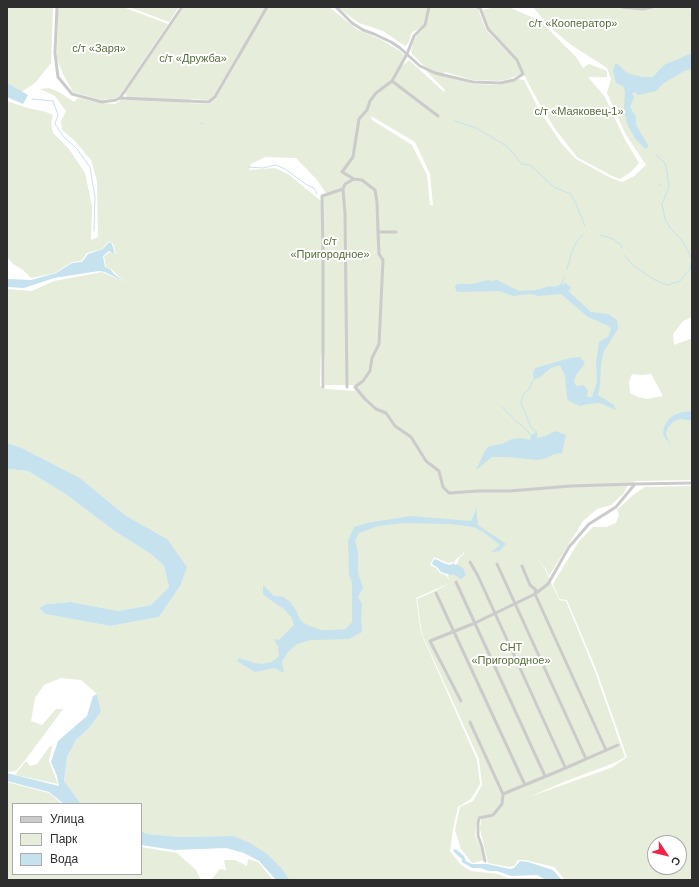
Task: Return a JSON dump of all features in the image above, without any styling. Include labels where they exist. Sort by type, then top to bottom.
[{"type":"street","points":[[57,7],[55,53],[58,76],[72,94],[102,102],[120,98],[209,102],[215,97],[268,7]]},
{"type":"street","points":[[120,98],[182,7]]},
{"type":"street","points":[[336,7],[352,23],[400,48],[420,66],[473,82],[500,83],[514,80],[522,74],[517,60],[488,29],[480,8],[477,7]]},
{"type":"street","points":[[429,7],[425,25],[414,36],[407,54],[392,81],[376,93],[359,119],[353,157],[342,172],[354,179],[362,180],[375,190],[377,202],[379,254],[383,260],[379,344],[372,358],[370,371],[363,381],[355,387],[376,409],[386,413],[394,426],[411,437],[426,461],[440,471],[443,488],[449,493],[509,491],[571,486],[692,483]]},
{"type":"street","points":[[622,7],[643,9],[652,7]]},
{"type":"street","points":[[392,81],[438,116]]},
{"type":"street","points":[[347,387],[345,213],[343,189],[346,184],[354,179]]},
{"type":"street","points":[[323,387],[324,254],[322,196],[343,189]]},
{"type":"street","points":[[378,232],[396,232]]},
{"type":"street","points":[[461,701],[430,641],[475,623],[535,594],[548,584],[569,547],[589,524],[616,507],[635,484]]},
{"type":"street","points":[[470,562],[478,576],[565,767]]},
{"type":"street","points":[[497,564],[586,759]]},
{"type":"street","points":[[522,566],[530,585],[536,590],[535,594],[606,750]]},
{"type":"street","points":[[456,582],[545,776]]},
{"type":"street","points":[[436,593],[524,785]]},
{"type":"street","points":[[470,722],[503,794],[502,804],[492,815],[479,818],[478,836],[485,861]]},
{"type":"street","points":[[503,794],[618,744]]},
{"type":"green space","points":[[7,7],[53,7],[51,63],[35,83],[20,93],[7,83]]},
{"type":"green space","name":"с/т «Заря»","points":[[58,7],[123,7],[168,24],[118,98],[102,100],[73,92],[64,76],[57,59]]},
{"type":"green space","points":[[129,7],[179,7],[169,22]]},
{"type":"green space","points":[[184,7],[329,7],[358,30],[380,39],[400,51],[405,56],[397,70],[409,60],[444,92],[445,90],[427,72],[424,66],[412,54],[411,51],[414,39],[424,28],[414,31],[411,34],[409,42],[405,46],[383,31],[359,23],[337,7],[468,7],[478,9],[486,30],[507,52],[509,50],[488,28],[482,10],[497,7],[509,7],[540,21],[576,57],[583,68],[589,64],[607,71],[607,77],[588,77],[605,97],[625,140],[639,163],[631,172],[620,179],[577,157],[555,129],[523,73],[509,79],[499,81],[473,80],[445,72],[443,76],[473,84],[499,85],[519,79],[524,80],[539,110],[561,143],[576,159],[611,178],[622,182],[633,177],[646,165],[625,133],[607,93],[611,79],[607,68],[570,44],[551,28],[533,7],[690,7],[692,15],[692,317],[683,321],[673,334],[674,345],[690,339],[692,340],[692,411],[674,415],[664,427],[667,441],[670,445],[666,434],[668,428],[673,422],[680,419],[692,421],[692,480],[636,481],[628,485],[624,493],[611,505],[597,509],[583,521],[549,576],[546,569],[537,559],[545,569],[559,600],[566,601],[594,669],[625,757],[614,763],[529,797],[613,767],[627,757],[596,669],[567,600],[559,599],[553,584],[579,541],[593,527],[606,527],[616,523],[619,515],[617,510],[633,495],[645,487],[692,486],[692,880],[565,880],[554,867],[525,860],[518,860],[514,866],[509,867],[488,863],[480,829],[481,819],[492,816],[491,814],[477,818],[475,836],[484,859],[482,861],[472,863],[461,849],[455,830],[460,807],[473,801],[482,785],[479,759],[422,634],[417,599],[450,583],[416,598],[421,633],[477,760],[480,784],[471,799],[458,807],[450,851],[460,864],[471,871],[498,874],[507,878],[538,878],[541,880],[290,880],[283,870],[233,836],[180,837],[147,834],[142,832],[142,803],[80,803],[64,781],[67,757],[76,740],[88,729],[101,712],[97,694],[81,680],[61,678],[44,685],[35,698],[31,721],[42,725],[56,709],[63,709],[16,771],[7,772],[7,469],[28,471],[67,495],[113,530],[151,554],[164,566],[169,587],[151,605],[118,611],[71,602],[47,604],[39,608],[45,614],[110,626],[159,617],[180,586],[167,539],[125,515],[80,478],[22,448],[7,443],[7,289],[32,291],[54,281],[102,272],[125,282],[111,269],[106,267],[104,256],[110,252],[116,254],[113,244],[109,241],[102,249],[87,253],[81,261],[72,262],[55,273],[31,278],[23,270],[13,264],[8,258],[7,101],[53,115],[51,123],[53,133],[69,149],[85,173],[92,206],[91,240],[98,237],[97,181],[91,160],[75,141],[62,130],[61,121],[66,111],[55,96],[40,89],[49,88],[59,92],[74,102],[78,98],[115,104],[121,100],[133,100],[127,97],[125,92]],"holes":[[[237,57],[239,59],[216,99],[210,104],[188,103],[191,99],[209,100],[215,96]],[[371,116],[415,142],[430,174],[433,205],[430,205],[427,175],[412,145],[372,120]],[[265,157],[296,158],[317,180],[326,193],[321,201],[288,174],[275,168],[249,170],[251,164]],[[321,353],[325,357],[325,385],[354,385],[355,391],[326,389],[320,386]],[[632,374],[651,374],[663,396],[647,399],[630,393],[629,382]],[[462,550],[464,554],[459,558],[458,562],[448,576],[449,581],[447,576],[440,573],[436,568],[430,565],[434,557],[448,563],[455,562],[456,559],[463,554]]]},
{"type":"green space","points":[[50,746],[52,747],[49,761],[58,784],[16,775],[26,761],[30,766],[37,764]]},
{"type":"green space","points":[[7,782],[49,793],[61,803],[12,803],[12,875],[142,875],[142,847],[177,853],[196,870],[201,880],[8,880]]},
{"type":"green space","points":[[248,859],[258,862],[273,880],[208,880],[212,879],[220,869],[226,870],[224,860],[235,860],[247,866]]},
{"type":"water","points":[[692,53],[692,69],[684,71],[664,83],[656,91],[638,95],[635,92],[632,93],[634,97],[630,107],[636,117],[636,125],[649,147],[645,149],[635,138],[627,124],[624,111],[625,91],[623,86],[616,83],[613,71],[615,64],[618,64],[627,73],[642,77],[653,77],[664,65]]},
{"type":"water","points":[[7,83],[28,95],[23,104],[7,97]]},
{"type":"water","points":[[109,242],[112,244],[115,254],[109,251],[103,256],[105,267],[110,269],[125,282],[105,272],[99,271],[54,278],[24,288],[7,287],[7,279],[31,280],[56,273],[72,263],[82,262],[88,254],[103,249]]},
{"type":"water","points":[[488,280],[497,280],[519,291],[536,290],[550,286],[554,287],[566,283],[571,288],[568,291],[591,312],[608,314],[617,320],[618,329],[604,351],[601,364],[598,395],[614,405],[616,410],[600,403],[580,406],[569,401],[567,398],[565,375],[560,365],[551,368],[539,378],[534,379],[533,373],[535,368],[570,358],[580,357],[585,363],[576,375],[574,382],[576,386],[583,385],[588,390],[587,397],[592,397],[597,382],[596,364],[599,342],[608,337],[611,329],[607,325],[588,317],[561,294],[539,296],[531,294],[513,296],[499,291],[456,291],[455,286],[458,284],[473,284]]},
{"type":"water","points":[[692,411],[692,421],[680,419],[673,422],[668,428],[666,434],[671,447],[663,434],[664,427],[669,419],[674,415]]},
{"type":"water","points":[[555,431],[566,435],[562,453],[537,460],[492,457],[476,470],[486,449],[490,446],[502,444],[512,439],[522,438],[530,440],[531,436],[537,432],[537,438],[546,436]]},
{"type":"water","points":[[7,443],[22,448],[80,478],[125,515],[167,539],[187,567],[180,586],[159,617],[110,626],[45,614],[39,608],[47,604],[71,602],[118,611],[151,605],[169,587],[164,566],[151,554],[113,530],[67,495],[28,471],[7,469]]},
{"type":"water","points":[[476,507],[478,525],[506,544],[499,551],[491,552],[500,545],[482,531],[473,527],[451,524],[403,523],[378,526],[359,533],[355,541],[358,552],[358,573],[363,588],[358,597],[362,604],[362,632],[349,639],[311,640],[297,644],[288,652],[282,662],[284,673],[275,668],[255,672],[237,661],[239,658],[262,664],[272,662],[279,656],[278,647],[274,639],[279,640],[294,625],[292,618],[284,609],[263,594],[263,585],[274,596],[283,597],[289,601],[296,610],[300,620],[307,625],[321,630],[346,629],[352,622],[352,583],[349,574],[348,541],[354,527],[367,523],[411,516],[471,521]]},
{"type":"water","points":[[435,559],[446,564],[450,565],[454,563],[455,565],[458,565],[463,568],[466,575],[461,579],[453,574],[450,575],[441,572],[432,564]]},
{"type":"water","points":[[97,694],[101,712],[88,729],[76,740],[67,757],[64,781],[80,803],[63,803],[49,792],[7,781],[7,773],[59,786],[57,776],[51,762],[58,741],[87,716],[93,696]]},
{"type":"water","points":[[142,832],[147,834],[180,837],[233,836],[250,843],[267,854],[283,870],[290,880],[276,880],[259,861],[244,853],[226,848],[174,850],[142,845]]},
{"type":"water","points":[[453,849],[457,850],[464,856],[466,861],[472,864],[487,864],[510,869],[514,868],[520,861],[528,862],[553,870],[562,880],[544,879],[537,875],[511,876],[497,871],[472,868],[462,862],[462,859],[454,852]]},
{"type":"waterway","points":[[32,99],[53,101],[58,115],[55,124],[63,136],[77,149],[90,167],[95,197],[94,231]]},
{"type":"waterway","points":[[455,121],[476,128],[508,147],[522,164],[530,165],[554,187],[571,194],[585,226]]},
{"type":"waterway","points":[[200,123],[204,124]]},
{"type":"waterway","points":[[624,255],[634,266],[655,280],[667,285],[680,281],[690,269],[692,260],[688,251],[681,239],[670,228],[665,219],[662,204],[669,187],[667,172],[665,163],[656,155]]},
{"type":"waterway","points":[[248,167],[263,168],[276,165],[285,169],[307,185],[314,188],[317,194]]},
{"type":"waterway","points":[[567,269],[576,243],[583,234]]},
{"type":"waterway","points":[[600,235],[613,239],[621,245],[622,248]]},
{"type":"waterway","points":[[560,286],[565,277]]},
{"type":"waterway","points":[[502,407],[527,430],[531,436],[537,432],[531,427],[521,403],[523,395],[529,389],[534,379]]},
{"type":"park label","name":"с/т «Кооператор»","points":[[573,24]]},
{"type":"park label","name":"с/т «Дружба»","points":[[193,59]]},
{"type":"park label","name":"с/т «Маяковец-1»","points":[[579,112]]},
{"type":"park label","name":"с/т «Пригородное»","points":[[330,248]]},
{"type":"park label","name":"СНТ «Пригородное»","points":[[511,654]]}]
